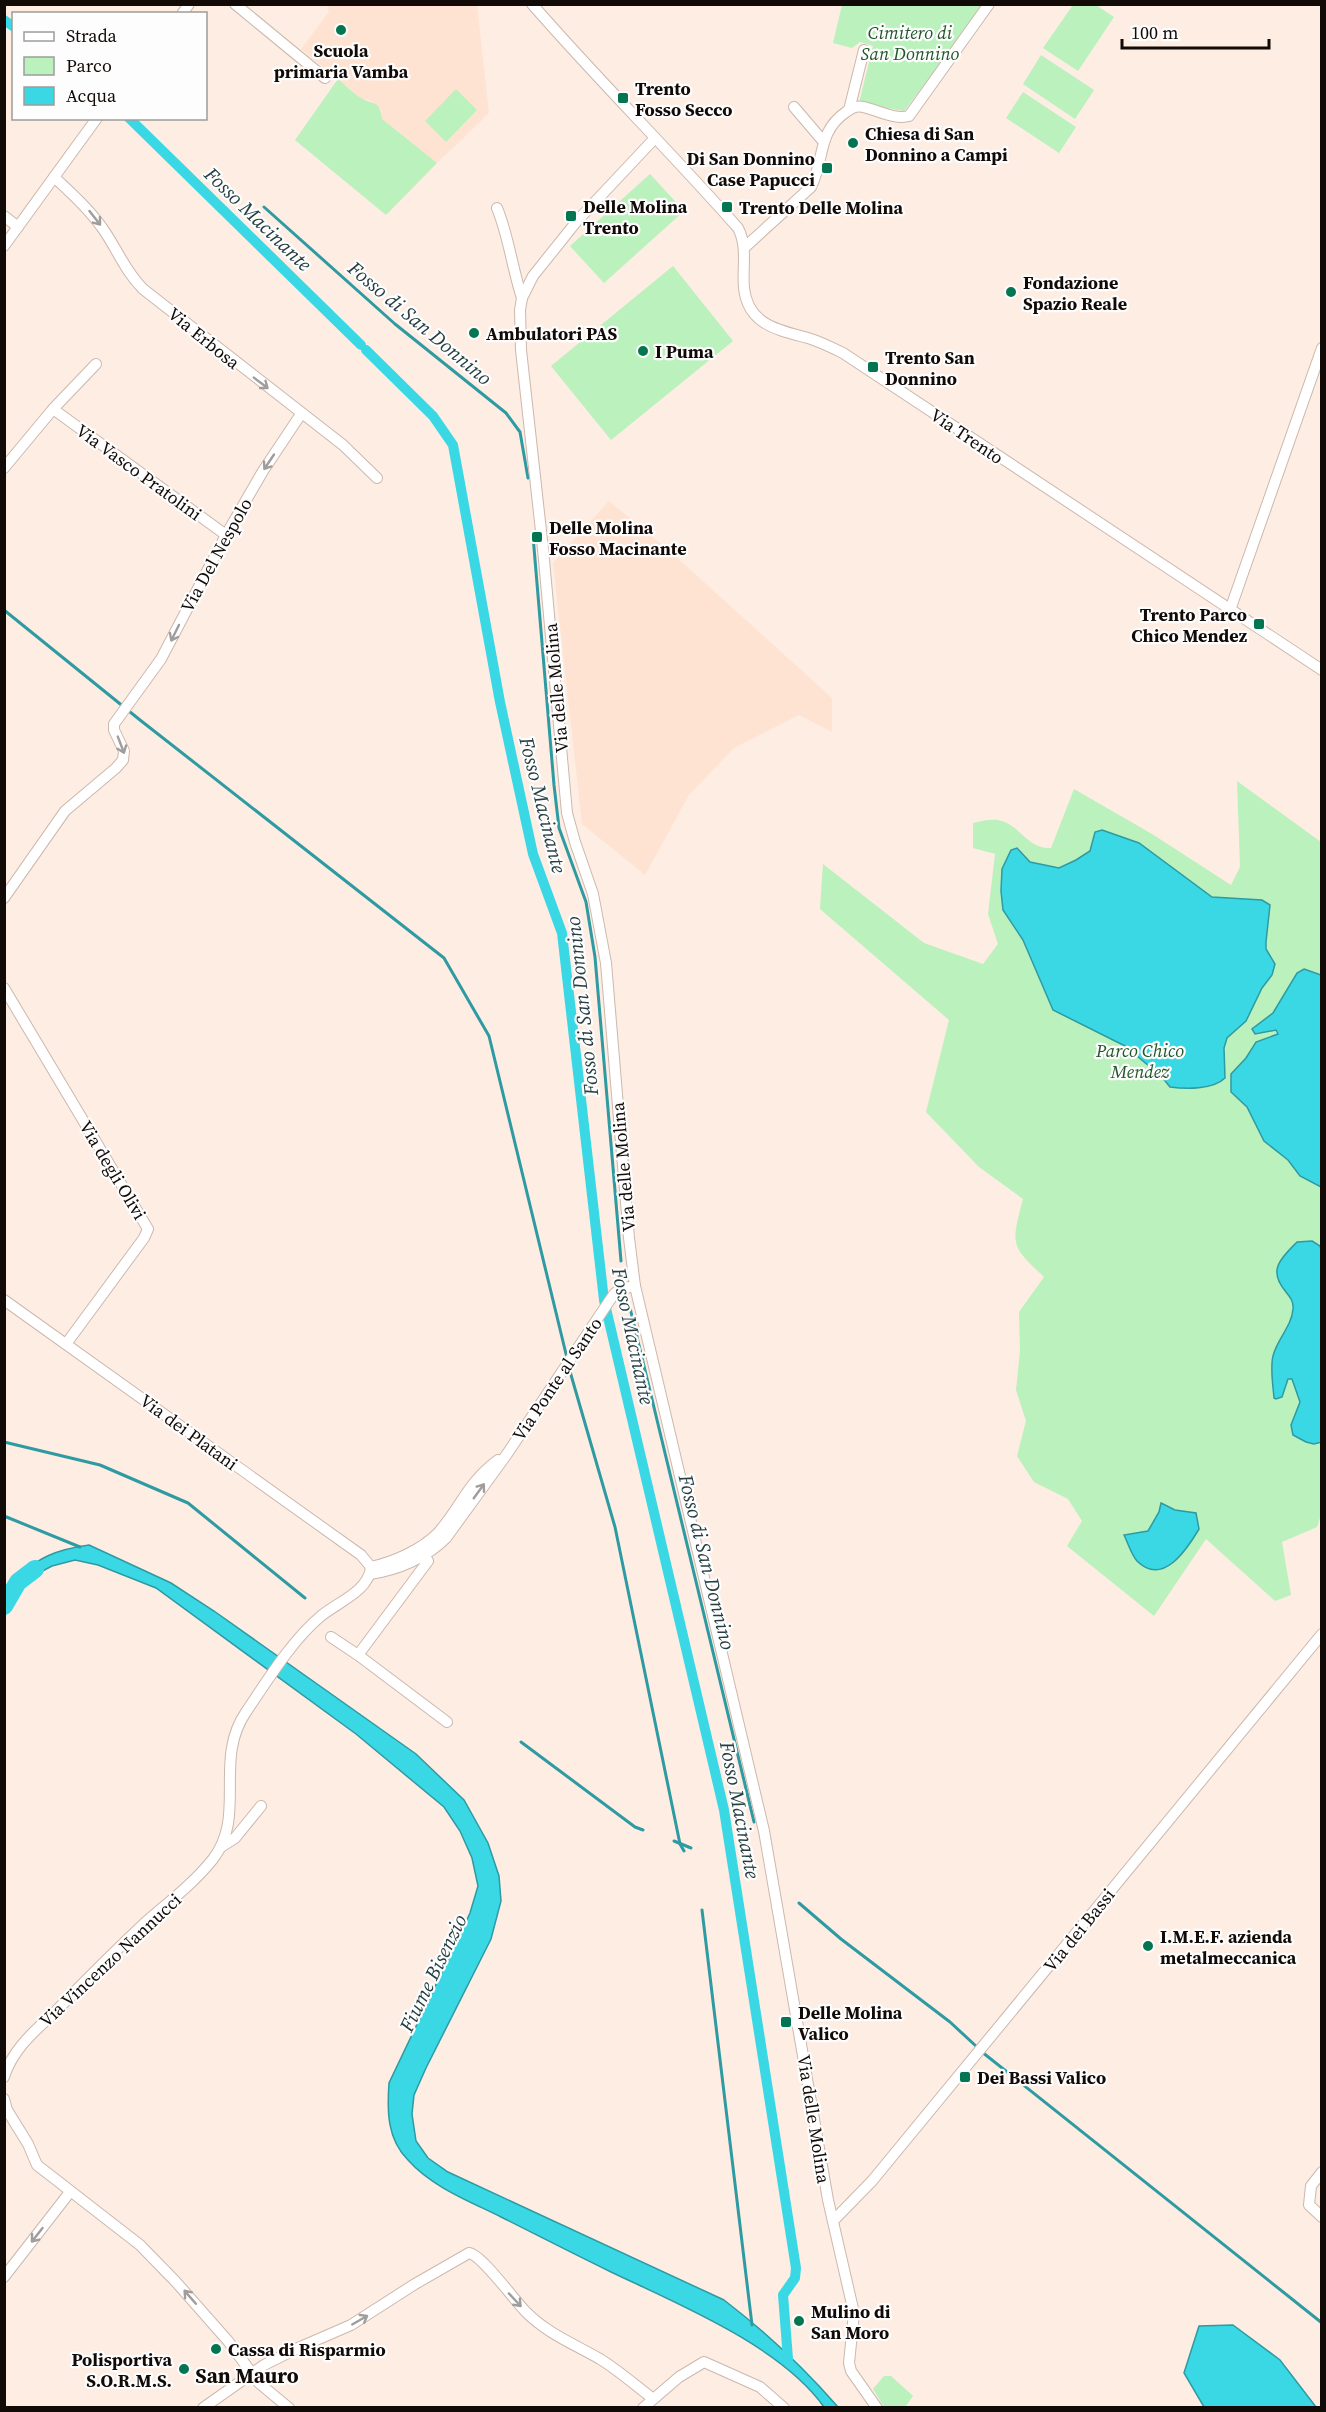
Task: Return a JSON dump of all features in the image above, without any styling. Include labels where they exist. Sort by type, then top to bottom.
[{"type":"street","name":"Via Trento","points":[[532,4],[599,80],[738,228],[744,248],[746,298],[754,316],[763,323],[827,345],[843,353],[1322,670]]},
{"type":"street","points":[[744,248],[811,187],[816,178],[823,141],[833,124],[849,110],[859,106],[894,116],[909,116],[989,4]]},
{"type":"street","points":[[236,5],[326,78]]},
{"type":"street","points":[[849,110],[864,50]]},
{"type":"street","points":[[794,107],[823,141]]},
{"type":"street","points":[[4,246],[96,120]]},
{"type":"street","name":"Via delle Molina","points":[[655,138],[577,221],[533,276],[522,298],[520,310],[521,350],[542,538],[567,813],[574,842],[593,894],[606,963],[628,1238],[635,1286],[764,1831],[833,2221],[854,2313],[849,2363],[851,2371],[877,2408]]},
{"type":"street","name":"Via Erbosa","points":[[54,177],[87,208],[105,231],[123,264],[143,289],[343,446],[377,478]]},
{"type":"street","name":"Via delle Molina","points":[[497,207],[507,230],[513,272],[522,298]]},
{"type":"street","points":[[4,216],[18,227]]},
{"type":"street","points":[[1230,610],[1322,348]]},
{"type":"street","points":[[4,468],[53,409],[96,364]]},
{"type":"street","name":"Via Vasco Pratolini","points":[[53,409],[226,535]]},
{"type":"street","name":"Via Del Nespolo","points":[[4,898],[65,811],[116,768],[124,754],[114,730],[116,722],[167,649],[226,535],[263,471],[301,414]]},
{"type":"street","name":"Via degli Olivi","points":[[4,988],[148,1229],[144,1238],[66,1344]]},
{"type":"street","name":"Via Ponte al Santo","points":[[371,1570],[422,1551],[438,1533],[481,1473],[507,1454],[609,1301],[620,1289],[635,1286]]},
{"type":"street","name":"Via dei Platani","points":[[4,1300],[361,1555],[371,1570]]},
{"type":"street","name":"Via Ponte al Santo","points":[[358,1655],[428,1561],[422,1551]]},
{"type":"street","name":"Via Vincenzo Nannucci","points":[[4,2077],[11,2059],[25,2042],[113,1953],[186,1889],[215,1857],[228,1825],[229,1759],[233,1738],[241,1719],[311,1624],[359,1588],[371,1570]]},
{"type":"street","name":"Via dei Bassi","points":[[833,2221],[872,2181],[1322,1634]]},
{"type":"street","points":[[331,1637],[447,1722]]},
{"type":"street","name":"Via Vincenzo Nannucci","points":[[220,1847],[235,1838],[261,1806]]},
{"type":"street","points":[[4,2100],[37,2165],[140,2245],[228,2341],[252,2375],[289,2408]]},
{"type":"street","points":[[1322,2172],[1311,2186],[1309,2205],[1322,2217]]},
{"type":"street","points":[[4,2277],[70,2192]]},
{"type":"street","points":[[203,2408],[264,2365],[351,2325],[415,2283],[471,2253],[481,2259],[535,2321],[602,2360],[652,2398]]},
{"type":"street","points":[[643,2408],[652,2398],[704,2362],[760,2387],[784,2408]]},
{"type":"shaded area","points":[[327,5],[477,5],[489,113],[437,163],[382,119],[381,109],[369,100],[362,99],[301,49],[329,12]]},
{"type":"shaded area","points":[[609,501],[673,554],[832,698],[832,732],[799,715],[734,748],[689,795],[645,875],[582,824],[553,563]]},
{"type":"green space","name":"Cimitero di San Donnino","points":[[842,5],[985,5],[904,111],[859,103],[873,46],[860,42],[852,48],[833,43]]},
{"type":"green space","points":[[1073,5],[1096,5],[1114,17],[1078,71],[1043,48]]},
{"type":"green space","points":[[1041,55],[1094,90],[1075,119],[1023,84]]},
{"type":"green space","points":[[338,79],[361,98],[376,104],[380,108],[382,119],[437,163],[386,215],[295,140]]},
{"type":"green space","points":[[456,89],[477,110],[446,142],[425,121]]},
{"type":"green space","points":[[1023,92],[1076,127],[1059,153],[1006,118]]},
{"type":"green space","points":[[650,174],[684,211],[604,283],[570,246]]},
{"type":"green space","points":[[673,266],[733,341],[611,440],[551,366]]},
{"type":"green space","name":"Parco Chico Mendez","points":[[1237,781],[1321,842],[1322,1512],[1317,1527],[1282,1542],[1291,1595],[1275,1601],[1206,1539],[1154,1616],[1067,1546],[1082,1521],[1068,1499],[1034,1482],[1017,1456],[1026,1421],[1016,1390],[1020,1351],[1019,1312],[1044,1277],[1025,1258],[1016,1243],[1016,1226],[1023,1199],[979,1167],[926,1112],[949,1020],[820,909],[823,864],[924,943],[983,964],[998,944],[988,914],[995,854],[973,848],[973,823],[999,820],[1009,824],[1036,845],[1051,848],[1074,789],[1152,834],[1231,885],[1240,867]]},
{"type":"green space","points":[[884,2376],[891,2376],[913,2396],[905,2407],[884,2407],[873,2389]]},
{"type":"water","points":[[1102,830],[1139,843],[1212,897],[1262,900],[1270,905],[1266,949],[1275,964],[1272,975],[1262,988],[1246,1021],[1227,1038],[1224,1048],[1225,1078],[1220,1082],[1199,1088],[1170,1087],[1162,1077],[1125,1046],[1053,1010],[1023,940],[1003,910],[1002,869],[1011,850],[1017,848],[1030,862],[1059,868],[1090,851],[1095,832]]},
{"type":"water","points":[[1304,969],[1321,975],[1321,1187],[1300,1176],[1288,1160],[1264,1141],[1247,1107],[1231,1092],[1231,1074],[1246,1058],[1256,1042],[1278,1034],[1276,1030],[1255,1034],[1252,1029],[1273,1013],[1297,973]]},
{"type":"water","points":[[1312,1241],[1320,1246],[1322,1252],[1322,1442],[1314,1444],[1293,1435],[1291,1425],[1300,1402],[1292,1379],[1288,1379],[1282,1397],[1274,1398],[1272,1371],[1275,1350],[1290,1321],[1293,1309],[1291,1300],[1277,1277],[1278,1265],[1297,1242]]},
{"type":"water","points":[[1161,1503],[1175,1510],[1196,1513],[1199,1529],[1181,1555],[1165,1568],[1156,1570],[1147,1568],[1137,1561],[1124,1535],[1148,1531],[1159,1512]]},
{"type":"water","points":[[89,1545],[171,1583],[416,1754],[464,1800],[488,1843],[499,1876],[501,1901],[491,1939],[414,2095],[412,2114],[416,2141],[428,2158],[448,2172],[724,2300],[784,2350],[838,2407],[824,2407],[805,2385],[782,2365],[726,2329],[452,2193],[418,2170],[401,2152],[390,2124],[389,2083],[470,1913],[478,1886],[472,1858],[460,1831],[444,1807],[356,1734],[156,1588],[98,1565],[75,1560],[52,1566],[35,1575],[22,1589],[14,1578],[48,1556],[66,1549]]},
{"type":"water","points":[[1233,2325],[1280,2360],[1316,2407],[1204,2407],[1184,2373],[1199,2326]]},
{"type":"waterway","name":"Fosso Macinante","points":[[4,20],[12,26]]},
{"type":"waterway","name":"Fosso Macinante","points":[[131,120],[361,345]]},
{"type":"waterway","name":"Fosso di San Donnino","points":[[264,207],[395,324],[506,413],[520,432],[528,478]]},
{"type":"waterway","name":"Fosso Macinante","points":[[366,350],[433,416],[453,445],[500,702],[533,854],[562,933],[604,1300],[724,1810],[796,2268],[795,2278],[783,2295],[788,2359]]},
{"type":"waterway","name":"Fosso di San Donnino","points":[[533,536],[559,828],[586,902],[595,957],[621,1261]]},
{"type":"waterway","points":[[4,610],[140,720],[444,958],[489,1036],[567,1358]]},
{"type":"waterway","name":"Fosso di San Donnino","points":[[630,1308],[754,1822]]},
{"type":"waterway","points":[[569,1368],[615,1527],[680,1844],[684,1851]]},
{"type":"waterway","points":[[4,1442],[100,1465],[188,1503],[305,1598]]},
{"type":"waterway","points":[[4,1516],[80,1547]]},
{"type":"waterway","name":"Fiume Bisenzio","points":[[4,1606],[18,1582],[35,1569]]},
{"type":"waterway","points":[[521,1742],[635,1827],[643,1830]]},
{"type":"waterway","points":[[674,1841],[691,1848]]},
{"type":"waterway","points":[[799,1903],[841,1939],[950,2022],[977,2047]]},
{"type":"waterway","points":[[702,1910],[752,2325]]},
{"type":"waterway","points":[[982,2052],[1322,2323]]},
{"type":"place","name":"Scuola primaria Vamba","points":[[341,30]]},
{"type":"place","name":"Trento Fosso Secco","points":[[623,98]]},
{"type":"place","name":"Chiesa di San Donnino a Campi","points":[[853,143]]},
{"type":"place","name":"Di San Donnino Case Papucci","points":[[827,168]]},
{"type":"place","name":"Trento Delle Molina","points":[[727,207]]},
{"type":"place","name":"Delle Molina Trento","points":[[571,216]]},
{"type":"place","name":"Fondazione Spazio Reale","points":[[1011,292]]},
{"type":"place","name":"Ambulatori PAS","points":[[474,333]]},
{"type":"place","name":"I Puma","points":[[643,351]]},
{"type":"place","name":"Trento San Donnino","points":[[873,367]]},
{"type":"place","name":"Delle Molina Fosso Macinante","points":[[537,537]]},
{"type":"place","name":"Trento Parco Chico Mendez","points":[[1259,624]]},
{"type":"place","name":"I.M.E.F. azienda metalmeccanica","points":[[1148,1946]]},
{"type":"place","name":"Delle Molina Valico","points":[[786,2022]]},
{"type":"place","name":"Dei Bassi Valico","points":[[965,2077]]},
{"type":"place","name":"Mulino di San Moro","points":[[799,2321]]},
{"type":"place","name":"Cassa di Risparmio","points":[[216,2349]]},
{"type":"place","name":"Polisportiva S.O.R.M.S.","points":[[184,2369]]},
{"type":"district","name":"San Mauro","points":[[247,2375]]}]
